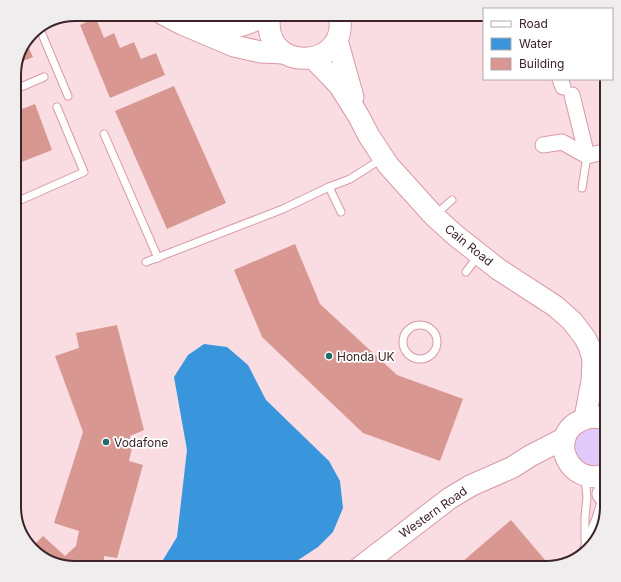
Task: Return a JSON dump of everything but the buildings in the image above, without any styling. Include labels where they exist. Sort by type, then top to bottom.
[{"type":"street","points":[[176,21],[219,40],[243,48],[261,52],[284,53],[298,58],[313,58],[331,48],[341,22]]},
{"type":"street","points":[[203,32],[215,32],[242,26],[254,21]]},
{"type":"street","points":[[269,21],[273,40],[284,53]]},
{"type":"street","name":"Cain Road","points":[[341,22],[358,115]]},
{"type":"street","name":"Cain Road","points":[[313,58],[339,85],[369,136],[392,170],[434,216],[479,254],[510,277],[566,314],[585,338],[600,373]]},
{"type":"street","points":[[565,87],[587,156]]},
{"type":"street","points":[[543,145],[562,142],[587,156],[600,153]]},
{"type":"street","name":"Cain Road","points":[[585,418],[592,381],[593,359]]},
{"type":"street","points":[[600,417],[585,418],[569,429],[565,438],[564,451],[568,462],[578,473],[585,476],[600,476]]},
{"type":"street","name":"Western Road","points":[[368,561],[450,498],[472,485],[513,467],[530,456],[565,438]]},
{"type":"street","name":"Western Road","points":[[513,467],[568,462]]},
{"type":"lane","points":[[41,33],[68,96]]},
{"type":"lane","points":[[21,87],[44,77]]},
{"type":"lane","points":[[21,200],[84,172],[56,107]]},
{"type":"lane","points":[[104,134],[158,258]]},
{"type":"lane","points":[[582,188],[587,156]]},
{"type":"lane","points":[[146,262],[284,209],[329,187],[350,179],[383,158]]},
{"type":"lane","points":[[329,187],[341,212]]},
{"type":"lane","points":[[434,216],[452,200]]},
{"type":"lane","points":[[466,272],[479,254]]},
{"type":"lane","points":[[418,325],[426,326],[435,333],[437,344],[436,349],[434,354],[424,359],[413,358],[408,355],[405,350],[403,338],[410,328],[418,325]]},
{"type":"lane","points":[[585,476],[588,497],[585,517],[585,544]]},
{"type":"lane","points":[[586,543],[600,506]]},
{"type":"shaded area","points":[[591,427],[600,428],[600,464],[598,465],[590,466],[583,463],[578,458],[575,451],[575,437],[585,429]]},
{"type":"water","points":[[204,344],[227,347],[248,365],[266,400],[329,461],[340,481],[343,508],[333,532],[318,547],[297,561],[162,561],[177,537],[187,450],[174,377],[188,355]]},
{"type":"place","name":"Honda UK","points":[[329,356]]},
{"type":"place","name":"Vodafone","points":[[106,442]]}]
